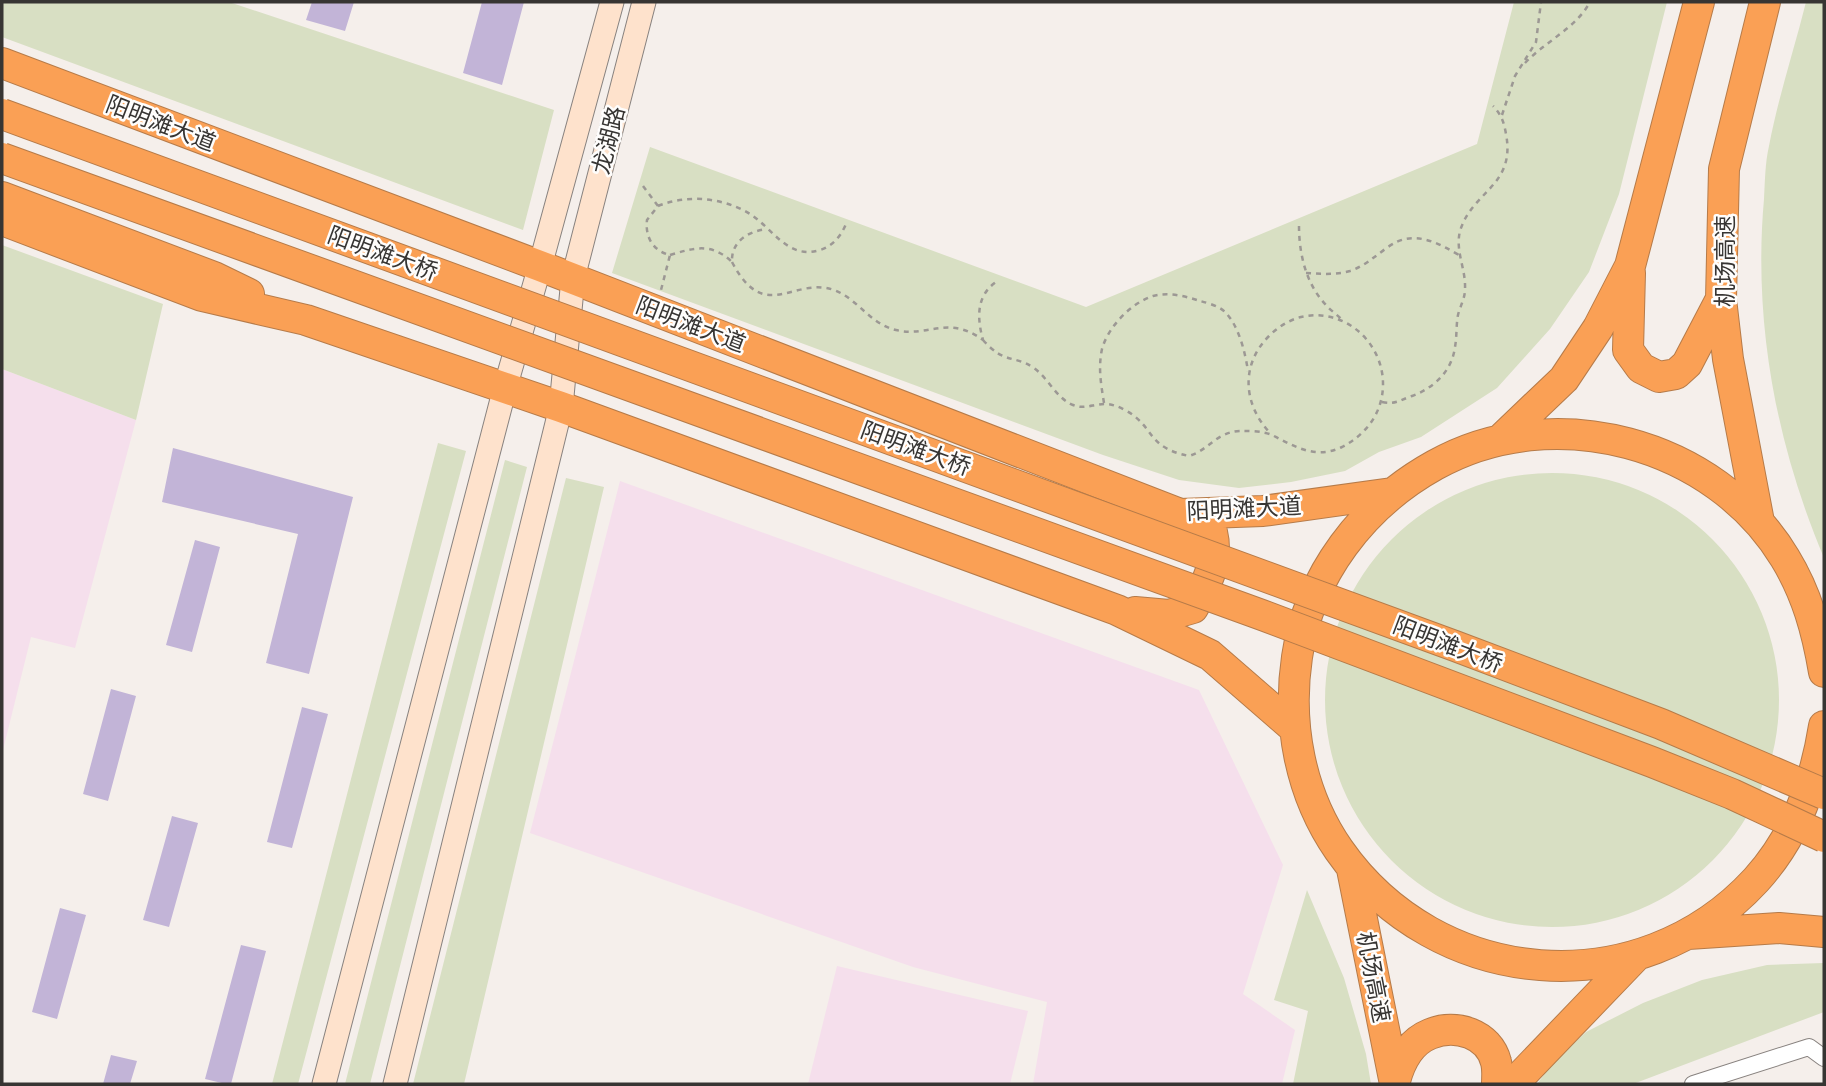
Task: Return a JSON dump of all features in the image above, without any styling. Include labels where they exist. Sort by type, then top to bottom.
[{"type":"highway","points":[[1500,440],[1564,379],[1598,328],[1630,266],[1699,2]]},
{"type":"highway","name":"机场高速","points":[[1759,522],[1728,359],[1721,299],[1724,169],[1765,2]]},
{"type":"highway","name":"阳明滩大道","points":[[2,62],[573,278],[1180,514],[1263,512],[1392,493]]},
{"type":"highway","points":[[2,84],[267,183],[443,229]]},
{"type":"highway","name":"阳明滩大桥","points":[[2,114],[1442,641],[1661,724],[1824,794]]},
{"type":"highway","name":"阳明滩大桥","points":[[2,158],[1262,615],[1652,762],[1732,794],[1824,837]]},
{"type":"highway","points":[[2,197],[214,277],[306,320]]},
{"type":"highway","points":[[2,220],[202,296],[306,320],[561,407],[1117,610],[1210,654],[1294,728]]},
{"type":"highway","points":[[1630,266],[1628,350],[1641,368],[1659,377],[1676,374],[1687,364],[1721,299]]},
{"type":"highway","points":[[1824,630],[1784,555],[1759,522],[1705,476],[1674,459],[1606,437],[1570,433],[1535,434],[1500,440],[1443,461],[1392,493],[1360,523],[1334,559],[1313,598],[1300,640],[1293,684],[1294,728],[1301,766],[1313,803],[1330,837],[1352,869],[1379,898],[1410,922],[1445,942],[1481,956],[1520,964],[1559,967],[1598,964],[1637,955],[1687,934],[1724,910],[1756,880],[1783,845],[1804,806],[1818,764],[1824,726]]},
{"type":"highway","points":[[1117,610],[1169,615],[1193,608],[1207,584],[1216,548],[1212,532],[1180,514]]},
{"type":"highway","points":[[1803,592],[1818,633],[1824,672]]},
{"type":"highway","name":"机场高速","points":[[1352,869],[1395,1083]]},
{"type":"highway","points":[[1687,934],[1779,928],[1824,932]]},
{"type":"highway","points":[[1513,1084],[1637,955]]},
{"type":"highway","points":[[1395,1083],[1402,1061],[1415,1044],[1429,1034],[1461,1030],[1478,1036],[1492,1050],[1497,1064],[1497,1084]]},
{"type":"main road","name":"龙湖路","points":[[324,1084],[505,388],[612,2]]},
{"type":"main road","name":"龙湖路","points":[[396,1084],[561,407],[573,278],[644,2]]},
{"type":"street","points":[[1693,1084],[1809,1047],[1824,1058]]},
{"type":"path","points":[[1382,402],[1396,404],[1427,390],[1446,371],[1455,349],[1458,312],[1464,297],[1465,282],[1460,236],[1464,221],[1500,176],[1506,161],[1508,143],[1502,115],[1511,83],[1536,42],[1541,2]]},
{"type":"path","points":[[1520,68],[1544,44],[1580,17],[1590,2]]},
{"type":"path","points":[[1493,106],[1502,115]]},
{"type":"path","points":[[643,186],[658,206]]},
{"type":"path","points":[[846,224],[831,245],[801,252],[789,248],[754,216],[723,202],[689,199],[658,206],[647,220],[646,230],[654,246],[663,253],[670,255],[693,248],[708,248],[722,254],[732,262],[749,285],[767,294],[783,296],[808,288],[824,288],[841,294],[886,327],[904,331],[936,327],[956,328],[974,333],[999,356],[1034,368],[1073,405],[1083,407],[1104,402],[1132,415],[1160,447],[1189,456],[1226,434],[1242,431],[1271,434]]},
{"type":"path","points":[[1104,402],[1099,367],[1102,348],[1119,319],[1131,308],[1153,296],[1182,295],[1221,309],[1230,318],[1244,349],[1248,393],[1263,426],[1271,434],[1294,448],[1317,451],[1334,450],[1366,430],[1382,402],[1383,375],[1377,353],[1364,335],[1326,305],[1306,273],[1300,250],[1299,226]]},
{"type":"path","points":[[732,262],[734,250],[742,238],[751,231],[769,229]]},
{"type":"path","points":[[1306,273],[1331,274],[1349,271],[1373,259],[1398,241],[1411,238],[1426,239],[1460,255]]},
{"type":"path","points":[[656,310],[670,255]]},
{"type":"path","points":[[984,340],[978,319],[980,304],[986,291],[996,282]]},
{"type":"path","points":[[1248,372],[1264,341],[1285,324],[1309,316],[1332,318],[1346,323]]},
{"type":"shaded area","points":[[2,369],[136,420],[75,648],[31,637],[2,754]]},
{"type":"shaded area","points":[[620,481],[1199,690],[1283,865],[1243,994],[1295,1030],[1282,1084],[1033,1084],[1047,1002],[913,967],[530,833]]},
{"type":"shaded area","points":[[837,966],[1028,1011],[1010,1084],[808,1084]]},
{"type":"green space","points":[[2,2],[229,2],[554,110],[523,230],[2,37]]},
{"type":"green space","points":[[1514,2],[1667,2],[1619,194],[1589,272],[1550,329],[1497,388],[1421,437],[1379,452],[1345,471],[1291,482],[1239,488],[1179,480],[1103,455],[612,273],[650,147],[1086,307],[1477,144]]},
{"type":"green space","points":[[1806,2],[1824,2],[1824,558],[1807,515],[1781,427],[1765,337],[1762,291],[1761,245],[1767,159],[1777,110]]},
{"type":"green space","points":[[2,245],[163,304],[136,420],[2,369]]},
{"type":"green space","points":[[438,443],[466,451],[298,1084],[272,1084]]},
{"type":"green space","points":[[505,460],[527,467],[370,1084],[345,1084]]},
{"type":"green space","points":[[1552,473],[1596,477],[1639,490],[1678,511],[1713,539],[1741,574],[1762,613],[1775,656],[1779,700],[1775,744],[1762,787],[1741,826],[1713,861],[1678,889],[1639,910],[1596,923],[1552,927],[1508,923],[1465,910],[1426,889],[1391,861],[1363,826],[1342,787],[1329,744],[1325,700],[1329,656],[1342,613],[1363,574],[1391,539],[1426,511],[1465,490],[1508,477]]},
{"type":"green space","points":[[566,478],[604,487],[464,1084],[413,1084]]},
{"type":"green space","points":[[1307,890],[1344,978],[1366,1054],[1371,1084],[1293,1084],[1308,1011],[1274,1000]]},
{"type":"green space","points":[[1824,963],[1824,1012],[1633,1084],[1537,1084],[1555,1060],[1586,1032],[1643,1003],[1702,980],[1767,965]]},
{"type":"building","points":[[312,2],[354,2],[345,31],[306,20]]},
{"type":"building","points":[[482,2],[524,2],[502,85],[463,73]]},
{"type":"building","points":[[173,448],[353,497],[309,674],[266,663],[298,534],[162,502]]},
{"type":"building","points":[[195,540],[220,547],[192,652],[166,645]]},
{"type":"building","points":[[111,689],[136,696],[108,801],[83,794]]},
{"type":"building","points":[[302,707],[328,714],[292,848],[267,842]]},
{"type":"building","points":[[172,816],[198,823],[169,927],[143,920]]},
{"type":"building","points":[[60,908],[86,915],[57,1019],[32,1012]]},
{"type":"building","points":[[241,945],[266,951],[231,1084],[226,1084],[205,1079]]},
{"type":"building","points":[[111,1055],[137,1061],[130,1084],[103,1084]]}]
